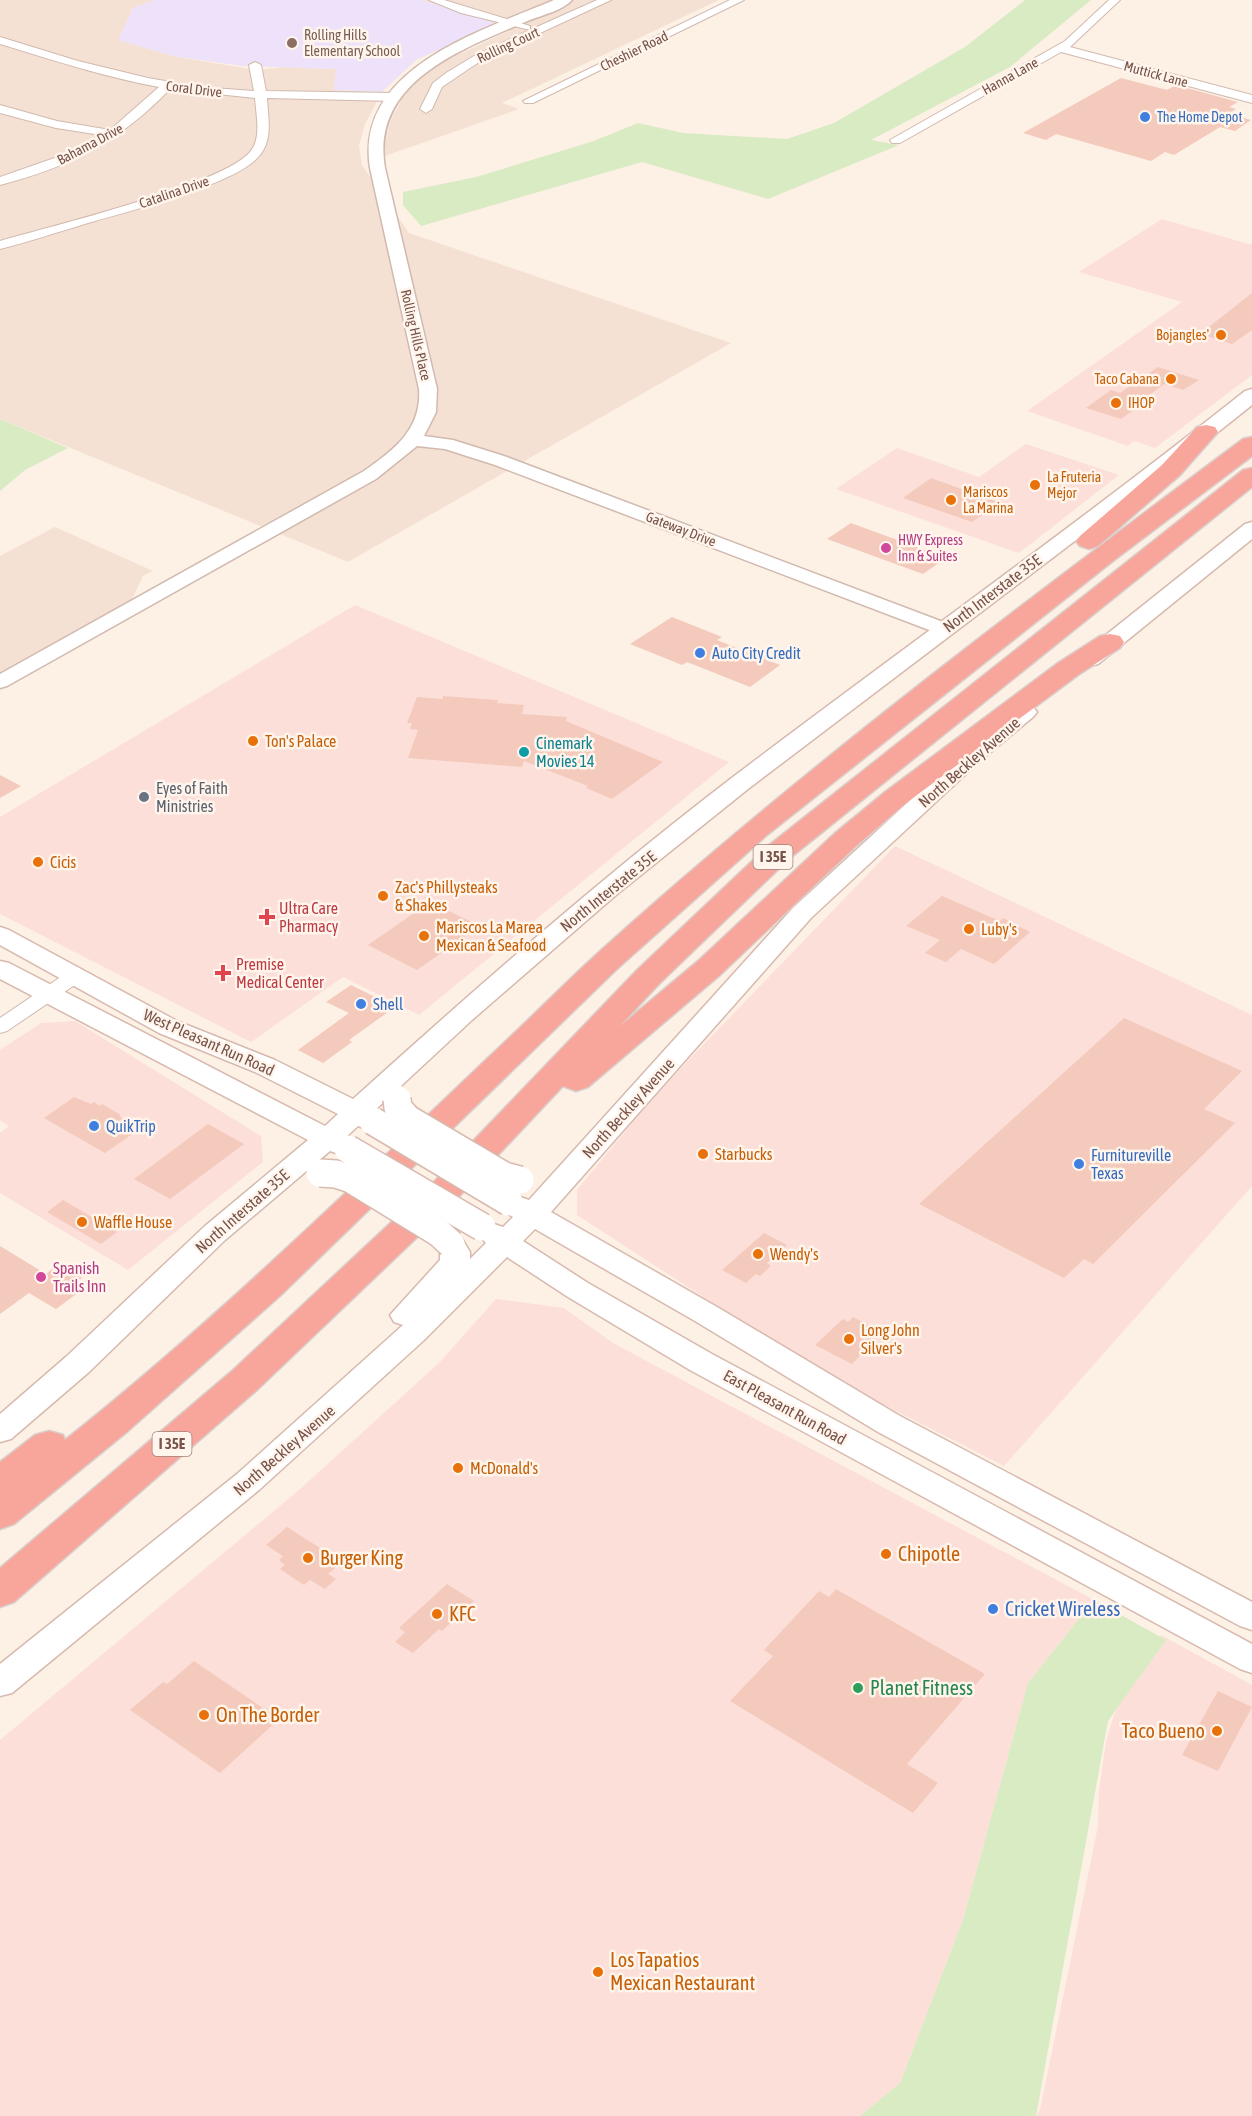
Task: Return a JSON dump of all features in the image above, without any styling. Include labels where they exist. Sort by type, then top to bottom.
[{"type":"highway","points":[[606,962],[646,909],[711,847],[834,742],[1096,536],[1172,470],[1206,432]]},
{"type":"highway","name":"I 35E","points":[[0,1514],[115,1421],[235,1315],[551,1017],[606,962],[765,822],[1104,555],[1252,444]]},
{"type":"highway","name":"I 35E","points":[[0,1591],[202,1418],[459,1178],[648,977],[779,852],[1252,475]]},
{"type":"highway","points":[[340,1290],[404,1252],[549,1104],[716,962],[845,840],[946,758],[1068,669],[1110,642]]},
{"type":"highway","points":[[0,1484],[112,1396],[235,1315]]},
{"type":"main road","name":"North Interstate 35E","points":[[0,1431],[78,1364],[215,1233],[338,1143],[463,1014],[607,890],[740,784],[1252,395]]},
{"type":"main road","name":"North Beckley Avenue","points":[[0,1683],[181,1538],[336,1404],[412,1334],[535,1180],[576,1166],[802,914],[972,756],[1252,528]]},
{"type":"main road","name":"West Pleasant Run Road","points":[[0,935],[168,1027],[265,1066],[365,1117]]},
{"type":"main road","name":"West Pleasant Run Road","points":[[0,969],[48,996],[338,1143]]},
{"type":"main road","points":[[463,1014],[454,1039],[402,1089],[397,1099],[398,1108],[408,1119],[504,1176],[520,1199]]},
{"type":"main road","points":[[365,1117],[520,1199],[923,1442],[1244,1613],[1214,1640]]},
{"type":"main road","name":"East Pleasant Run Road","points":[[338,1143],[493,1234],[578,1290],[701,1362],[1252,1660]]},
{"type":"main road","points":[[237,1215],[300,1176],[320,1173],[336,1174],[351,1179],[439,1233],[451,1244],[455,1252],[455,1263],[347,1376],[336,1404]]},
{"type":"main road","points":[[898,1469],[923,1442]]},
{"type":"main road","points":[[1089,1572],[1113,1543]]},
{"type":"street","points":[[435,0],[465,11],[538,31]]},
{"type":"street","name":"Rolling Hills Place","points":[[0,682],[370,475],[414,440],[427,413],[429,393],[376,161],[377,131],[385,111],[401,87],[420,71],[443,57],[565,0]]},
{"type":"street","name":"Rolling Court","points":[[426,109],[437,85],[478,58],[606,0]]},
{"type":"street","name":"Cheshier Road","points":[[529,101],[739,0]]},
{"type":"street","name":"Hanna Lane","points":[[896,140],[1069,43],[1115,0]]},
{"type":"street","name":"Coral Drive","points":[[0,40],[108,74],[168,86],[261,95],[395,97]]},
{"type":"street","name":"Muttick Lane","points":[[1060,48],[1252,99]]},
{"type":"street","name":"Catalina Drive","points":[[0,245],[157,198],[221,176],[242,165],[255,154],[263,140],[261,95],[255,64]]},
{"type":"street","name":"Bahama Drive","points":[[0,181],[63,161],[114,134],[152,103],[168,86]]},
{"type":"street","points":[[0,109],[56,124],[114,134]]},
{"type":"street","name":"Gateway Drive","points":[[414,440],[447,444],[501,460],[944,628]]},
{"type":"street","points":[[0,1027],[75,976]]},
{"type":"shaded area","points":[[0,0],[155,0],[133,8],[119,40],[173,56],[256,70],[285,67],[336,69],[335,90],[382,92],[365,124],[359,146],[362,165],[409,233],[731,343],[348,562],[0,419]]},
{"type":"shaded area","name":"Rolling Hills Elementary School","points":[[155,0],[422,0],[498,24],[416,60],[382,92],[334,90],[336,69],[242,66],[173,56],[118,40],[133,8]]},
{"type":"shaded area","points":[[422,0],[719,0],[502,103],[519,109],[382,157],[390,122],[406,91],[436,65],[513,29]]},
{"type":"shaded area","points":[[1162,219],[1252,245],[1252,375],[1155,448],[1134,441],[1128,446],[1027,411],[1182,302],[1079,272]]},
{"type":"shaded area","points":[[1026,444],[1119,475],[1019,553],[836,489],[897,448],[979,477]]},
{"type":"shaded area","points":[[55,527],[153,571],[143,576],[132,599],[0,672],[0,556]]},
{"type":"shaded area","points":[[355,605],[729,762],[419,1015],[343,977],[251,1042],[0,914],[0,817]]},
{"type":"shaded area","points":[[895,846],[1252,1015],[1252,1186],[1004,1466],[816,1370],[577,1215],[577,1190],[655,1095]]},
{"type":"shaded area","points":[[75,1021],[261,1136],[263,1162],[128,1270],[0,1193],[0,1133],[9,1126],[0,1120],[0,1050],[41,1023]]},
{"type":"shaded area","points":[[496,1299],[564,1308],[613,1343],[1094,1600],[1028,1683],[963,1920],[900,2083],[860,2116],[0,2116],[0,1740],[299,1490],[439,1363]]},
{"type":"shaded area","points":[[1161,1635],[1252,1685],[1252,2116],[1036,2116],[1040,2110],[1098,1826],[1099,1791],[1106,1742],[1113,1718],[1133,1674]]},
{"type":"green space","points":[[1025,0],[1091,0],[1010,67],[871,140],[899,145],[768,199],[642,162],[421,226],[403,205],[403,192],[476,177],[594,141],[638,123],[683,133],[787,139],[834,123],[965,47]]},
{"type":"green space","points":[[0,419],[68,448],[25,470],[0,491]]},
{"type":"green space","points":[[1094,1600],[1166,1640],[1108,1721],[1036,2116],[860,2116],[900,2083],[963,1920],[1028,1683]]},
{"type":"building","name":"The Home Depot","points":[[1121,78],[1167,90],[1176,85],[1238,102],[1229,107],[1236,109],[1228,114],[1251,120],[1235,131],[1220,127],[1174,155],[1165,152],[1151,161],[1056,134],[1046,140],[1023,133]]},
{"type":"building","points":[[1252,293],[1252,330],[1232,344],[1200,334]]},
{"type":"building","points":[[1158,367],[1199,380],[1183,390],[1164,384],[1121,419],[1086,408],[1111,390],[1120,393]]},
{"type":"building","name":"Mariscos La Marina","points":[[931,478],[1000,503],[972,522],[903,498]]},
{"type":"building","name":"HWY Express Inn & Suites","points":[[851,523],[946,558],[923,574],[827,539]]},
{"type":"building","name":"Auto City Credit","points":[[672,617],[722,637],[717,640],[780,665],[750,687],[687,662],[682,665],[630,644]]},
{"type":"building","name":"Cinemark Movies 14","points":[[443,696],[498,700],[497,703],[524,705],[522,714],[567,717],[566,721],[663,762],[612,799],[586,788],[588,786],[524,761],[522,767],[408,758],[418,730],[410,729],[412,723],[407,723],[417,697],[443,699]]},
{"type":"building","points":[[0,775],[21,786],[0,798]]},
{"type":"building","name":"Luby's","points":[[942,896],[1000,921],[1003,918],[1030,932],[994,964],[961,949],[946,962],[925,953],[940,940],[906,926]]},
{"type":"building","name":"Mariscos La Marea Mexican & Seafood","points":[[430,902],[480,926],[417,970],[368,945]]},
{"type":"building","points":[[351,985],[395,1007],[349,1040],[352,1042],[323,1063],[298,1050],[349,1013],[326,1002]]},
{"type":"building","name":"Furnitureville Texas","points":[[1124,1018],[1242,1071],[1204,1109],[1235,1123],[1093,1264],[1084,1259],[1064,1278],[919,1204]]},
{"type":"building","name":"QuikTrip","points":[[74,1097],[91,1104],[94,1102],[100,1106],[102,1104],[121,1115],[119,1116],[125,1120],[123,1121],[138,1130],[105,1153],[44,1118]]},
{"type":"building","name":"QuikTrip","points":[[208,1124],[244,1144],[170,1199],[134,1179]]},
{"type":"building","name":"Waffle House","points":[[63,1200],[117,1232],[101,1244],[47,1212]]},
{"type":"building","name":"Wendy's","points":[[764,1233],[787,1245],[767,1263],[771,1266],[760,1276],[756,1274],[746,1283],[722,1270]]},
{"type":"building","name":"Spanish Trails Inn","points":[[0,1246],[46,1274],[58,1264],[82,1278],[70,1287],[79,1292],[56,1309],[29,1293],[0,1314]]},
{"type":"building","name":"Long John Silver's","points":[[853,1317],[883,1333],[852,1364],[815,1345],[843,1319],[848,1322]]},
{"type":"building","name":"Burger King","points":[[287,1527],[342,1562],[328,1574],[336,1579],[325,1589],[310,1580],[304,1585],[280,1569],[285,1565],[279,1560],[283,1556],[266,1545]]},
{"type":"building","name":"KFC","points":[[447,1584],[474,1601],[442,1631],[439,1629],[413,1653],[395,1642],[405,1632],[399,1628]]},
{"type":"building","name":"Planet Fitness","points":[[836,1589],[985,1674],[907,1764],[938,1783],[913,1813],[730,1701],[773,1656],[764,1650],[819,1591],[829,1597]]},
{"type":"building","name":"On The Border","points":[[194,1661],[279,1719],[220,1773],[130,1710],[163,1682],[167,1684]]},
{"type":"building","name":"Taco Bueno","points":[[1218,1691],[1252,1707],[1218,1771],[1182,1755]]},
{"type":"place","name":"Rolling Hills Elementary School","points":[[292,43]]},
{"type":"place","name":"The Home Depot","points":[[1145,117]]},
{"type":"place","name":"Bojangles'","points":[[1221,335]]},
{"type":"place","name":"Taco Cabana","points":[[1171,379]]},
{"type":"place","name":"IHOP","points":[[1116,403]]},
{"type":"place","name":"La Fruteria Mejor","points":[[1035,485]]},
{"type":"place","name":"Mariscos La Marina","points":[[951,500]]},
{"type":"place","name":"HWY Express Inn & Suites","points":[[886,548]]},
{"type":"place","name":"Auto City Credit","points":[[700,653]]},
{"type":"place","name":"Ton's Palace","points":[[253,741]]},
{"type":"place","name":"Cinemark Movies 14","points":[[524,752]]},
{"type":"place","name":"Eyes of Faith Ministries","points":[[144,797]]},
{"type":"place","name":"Cicis","points":[[38,862]]},
{"type":"place","name":"Zac's Phillysteaks & Shakes","points":[[383,896]]},
{"type":"place","name":"Ultra Care Pharmacy","points":[[267,917]]},
{"type":"place","name":"Luby's","points":[[969,929]]},
{"type":"place","name":"Mariscos La Marea Mexican & Seafood","points":[[424,936]]},
{"type":"place","name":"Premise Medical Center","points":[[223,973]]},
{"type":"place","name":"Shell","points":[[361,1004]]},
{"type":"place","name":"QuikTrip","points":[[94,1126]]},
{"type":"place","name":"Starbucks","points":[[703,1154]]},
{"type":"place","name":"Furnitureville Texas","points":[[1079,1164]]},
{"type":"place","name":"Waffle House","points":[[82,1222]]},
{"type":"place","name":"Wendy's","points":[[758,1254]]},
{"type":"place","name":"Spanish Trails Inn","points":[[41,1277]]},
{"type":"place","name":"Long John Silver's","points":[[849,1339]]},
{"type":"place","name":"McDonald's","points":[[458,1468]]},
{"type":"place","name":"Chipotle","points":[[886,1554]]},
{"type":"place","name":"Burger King","points":[[308,1558]]},
{"type":"place","name":"Cricket Wireless","points":[[993,1609]]},
{"type":"place","name":"KFC","points":[[437,1614]]},
{"type":"place","name":"Planet Fitness","points":[[858,1688]]},
{"type":"place","name":"On The Border","points":[[204,1715]]},
{"type":"place","name":"Taco Bueno","points":[[1217,1731]]},
{"type":"place","name":"Los Tapatios Mexican Restaurant","points":[[598,1972]]}]
